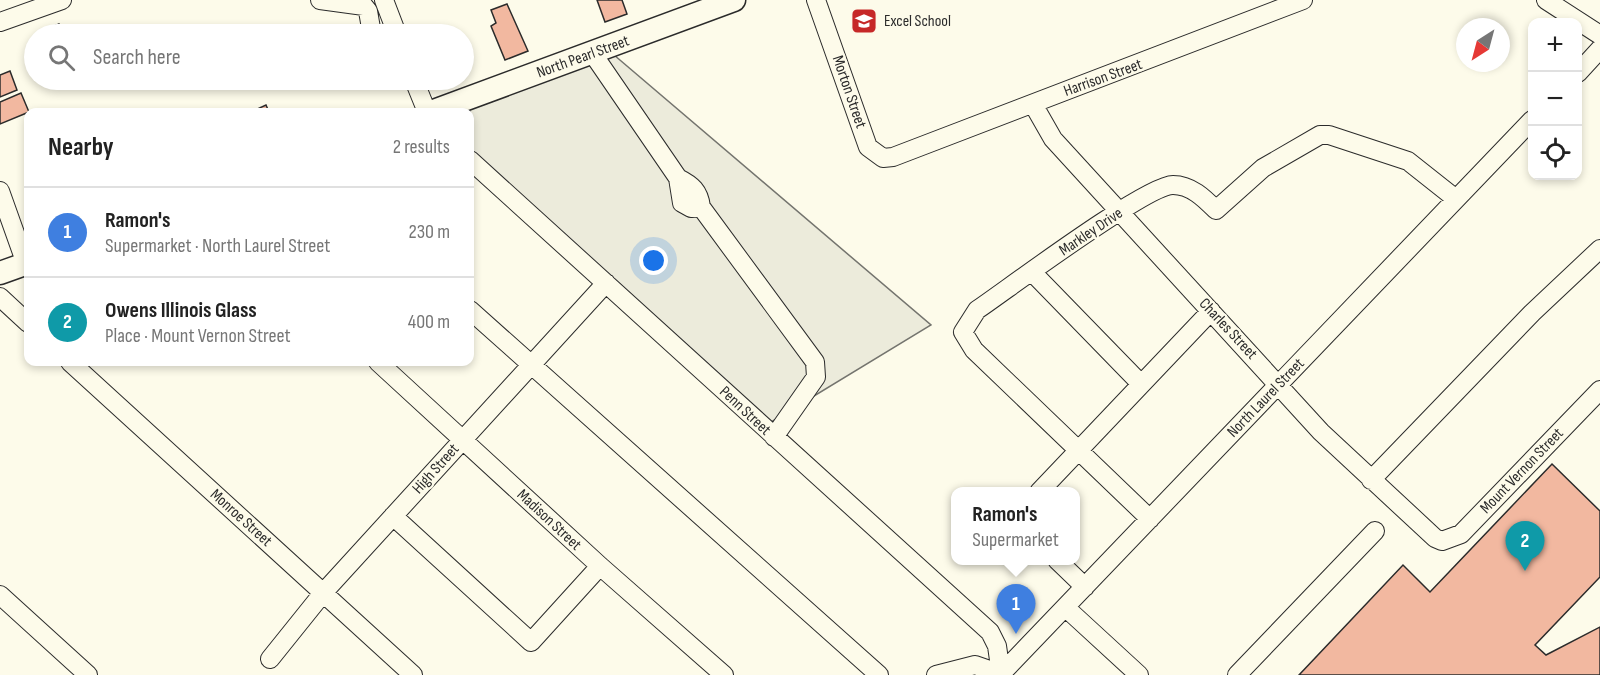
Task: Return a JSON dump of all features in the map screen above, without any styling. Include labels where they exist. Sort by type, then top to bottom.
[{"type":"main road","name":"North Pearl Street","points":[[440,108],[592,54],[722,2]]},
{"type":"main road","points":[[0,273],[24,264]]},
{"type":"street","points":[[0,22],[62,0]]},
{"type":"street","points":[[320,0],[364,6],[368,11],[370,24]]},
{"type":"street","points":[[384,0],[393,24]]},
{"type":"street","name":"Morton Street","points":[[816,0],[868,147],[883,158],[902,153]]},
{"type":"street","name":"Harrison Street","points":[[902,153],[1303,0]]},
{"type":"street","points":[[1546,0],[1600,35]]},
{"type":"street","points":[[1579,72],[1600,49]]},
{"type":"street","points":[[592,54],[678,178],[682,203],[692,208],[701,207],[815,362],[816,376],[774,437]]},
{"type":"street","points":[[419,90],[427,108]]},
{"type":"street","name":"Charles Street","points":[[1033,104],[1053,139],[1280,386],[1371,480],[1439,540]]},
{"type":"street","name":"North Laurel Street","points":[[1000,674],[1280,386],[1528,125]]},
{"type":"street","name":"Markley Drive","points":[[1150,519],[974,350],[963,332],[977,310],[1120,212],[1158,189],[1173,185],[1190,188],[1215,210],[1263,168],[1320,135],[1329,135],[1408,161],[1423,170],[1456,199]]},
{"type":"street","name":"Penn Street","points":[[474,164],[990,632],[997,646],[1000,674]]},
{"type":"street","points":[[0,190],[24,255]]},
{"type":"street","points":[[1371,480],[1532,313],[1600,249]]},
{"type":"street","points":[[1032,272],[1141,384]]},
{"type":"street","name":"High Street","points":[[270,659],[323,593],[606,283]]},
{"type":"street","points":[[0,297],[24,319]]},
{"type":"street","points":[[1044,487],[1211,311]]},
{"type":"street","points":[[474,314],[879,675]]},
{"type":"street","name":"Monroe Street","points":[[74,366],[412,675]]},
{"type":"street","name":"Madison Street","points":[[382,366],[600,566],[724,675]]},
{"type":"street","name":"Mount Vernon Street","points":[[1439,540],[1461,534],[1600,390]]},
{"type":"street","points":[[393,516],[531,642],[600,566]]},
{"type":"street","points":[[1238,675],[1375,531]]},
{"type":"street","points":[[1061,565],[1084,587]]},
{"type":"street","points":[[0,596],[88,675]]},
{"type":"street","points":[[1065,607],[1139,675]]},
{"type":"street","points":[[936,675],[975,665],[1000,674]]},
{"type":"shaded area","points":[[607,49],[931,325],[763,427],[474,164],[474,108],[442,108]]},
{"type":"building","points":[[597,0],[622,0],[627,14],[605,22]]},
{"type":"building","points":[[507,4],[528,51],[505,60],[491,26],[496,23],[491,10]]},
{"type":"building","points":[[10,71],[17,90],[0,97],[0,75]]},
{"type":"building","points":[[21,93],[27,108],[24,108],[24,114],[0,124],[0,102]]},
{"type":"building","points":[[1552,464],[1600,511],[1600,577],[1535,645],[1546,655],[1600,627],[1600,675],[1299,675],[1403,565],[1430,592]]},
{"type":"place","name":"Excel School","points":[[864,21]]},
{"type":"place","name":"Owens Illinois Glass","points":[[1525,571]]},
{"type":"place","name":"Ramon's","points":[[1016,634]]}]
